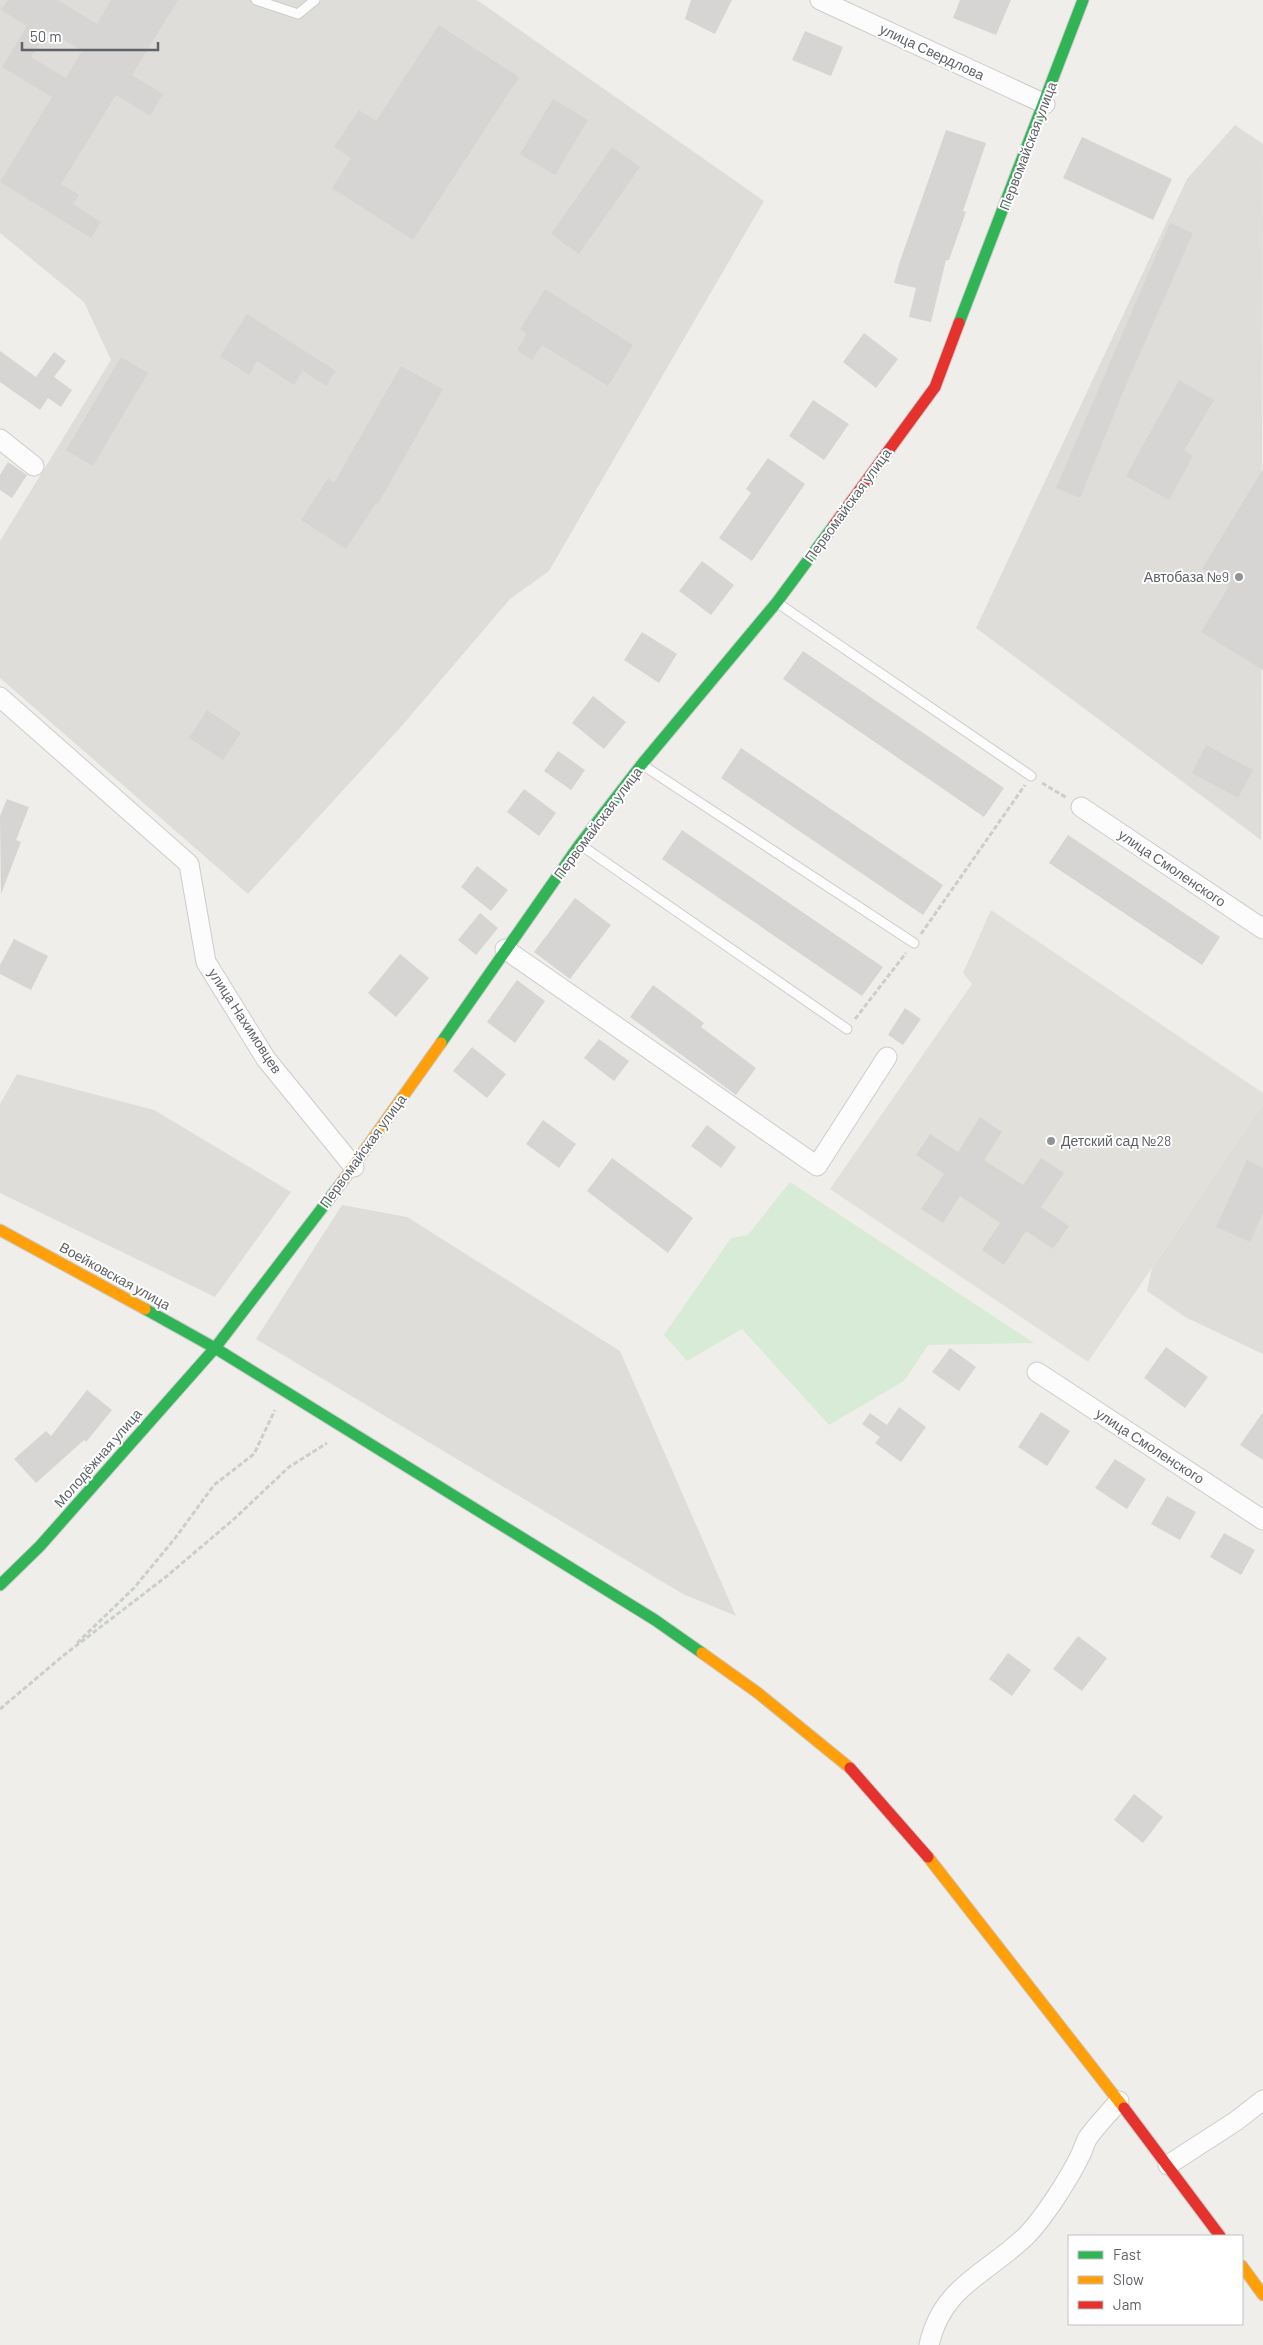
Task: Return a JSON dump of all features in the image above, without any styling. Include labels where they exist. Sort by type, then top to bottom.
[{"type":"street","name":"улица Свердлова","points":[[820,0],[1045,104]]},
{"type":"street","name":"Первомайская улица","points":[[215,1348],[354,1167],[580,844],[642,764],[777,602],[935,387],[1045,104],[1083,0]]},
{"type":"street","points":[[0,439],[34,466]]},
{"type":"street","name":"улица Нахимовцев","points":[[0,697],[189,864],[206,962],[266,1059],[354,1167]]},
{"type":"street","name":"улица Смоленского","points":[[1081,807],[1263,929]]},
{"type":"street","points":[[506,949],[817,1166],[887,1057]]},
{"type":"street","name":"Воейковская улица","points":[[0,1230],[215,1348],[655,1620],[758,1693],[848,1766],[916,1842],[1119,2101],[1219,2235]]},
{"type":"street","name":"Молодёжная улица","points":[[0,1585],[40,1546],[215,1348]]},
{"type":"street","name":"улица Смоленского","points":[[1037,1372],[1263,1520]]},
{"type":"street","points":[[1168,2165],[1236,2122],[1263,2100]]},
{"type":"street","points":[[929,2345],[932,2330],[944,2305],[967,2282],[1026,2236],[1052,2202],[1081,2154],[1087,2139],[1119,2101]]},
{"type":"street","points":[[1243,2267],[1263,2295]]},
{"type":"lane","points":[[256,0],[298,14],[315,0]]},
{"type":"lane","points":[[777,602],[1031,776]]},
{"type":"lane","points":[[642,764],[914,943]]},
{"type":"lane","points":[[580,844],[847,1029]]},
{"type":"path","points":[[847,1029],[914,943],[1031,776],[1081,807]]},
{"type":"path","points":[[0,1710],[64,1655],[134,1588],[176,1537],[214,1486],[254,1454],[284,1390]]},
{"type":"path","points":[[64,1655],[167,1576],[234,1519],[290,1467],[347,1430]]},
{"type":"shaded area","points":[[0,0],[477,0],[764,201],[549,571],[510,599],[400,728],[248,894],[0,678],[0,541],[111,360],[84,302],[0,233]]},
{"type":"shaded area","points":[[1235,125],[1263,144],[1261,840],[976,628],[1187,179]]},
{"type":"shaded area","name":"Детский сад №28","points":[[991,910],[1263,1093],[1263,1104],[1088,1362],[830,1189],[972,984],[963,973]]},
{"type":"shaded area","points":[[17,1074],[154,1110],[291,1192],[215,1297],[0,1193],[0,1104]]},
{"type":"shaded area","points":[[1263,1104],[1263,1354],[1185,1317],[1147,1291],[1152,1268]]},
{"type":"shaded area","points":[[342,1205],[407,1217],[620,1351],[736,1616],[683,1594],[256,1339]]},
{"type":"green space","points":[[790,1182],[1034,1343],[928,1345],[904,1381],[829,1425],[742,1329],[687,1361],[664,1335],[731,1238],[748,1235]]},
{"type":"building","points":[[8,0],[58,0],[97,24],[111,0],[178,0],[132,75],[163,94],[150,116],[116,95],[61,184],[79,195],[73,204],[101,222],[91,238],[0,182],[52,97],[2,67],[27,26],[1,10]],"holes":[[[48,30],[82,51],[66,78],[31,57]]]},
{"type":"building","points":[[691,0],[732,0],[715,34],[685,19]]},
{"type":"building","points":[[960,0],[1011,0],[996,35],[953,18]]},
{"type":"building","points":[[439,25],[519,77],[413,240],[332,188],[351,158],[334,147],[359,110],[376,121]]},
{"type":"building","points":[[805,31],[843,47],[831,76],[792,60]]},
{"type":"building","points":[[553,99],[588,120],[555,175],[520,154]]},
{"type":"building","points":[[946,130],[986,143],[963,211],[966,212],[949,260],[946,260],[931,322],[909,317],[916,288],[894,283]]},
{"type":"building","points":[[1082,137],[1172,179],[1153,220],[1063,178]]},
{"type":"building","points":[[612,147],[640,167],[579,254],[551,234]]},
{"type":"building","points":[[1170,223],[1193,233],[1126,385],[1080,498],[1056,488]]},
{"type":"building","points":[[545,289],[633,345],[608,386],[542,345],[532,360],[517,350],[527,334],[520,329]]},
{"type":"building","points":[[247,314],[336,371],[326,386],[303,371],[294,385],[257,361],[249,375],[220,356]]},
{"type":"building","points":[[864,333],[898,359],[876,388],[843,362]]},
{"type":"building","points":[[0,351],[36,377],[54,352],[66,361],[54,377],[72,390],[61,407],[48,398],[40,410],[0,382]]},
{"type":"building","points":[[121,357],[148,373],[93,466],[66,450]]},
{"type":"building","points":[[401,366],[443,389],[378,504],[376,503],[346,549],[301,520],[328,478],[334,483]]},
{"type":"building","points":[[1179,380],[1214,400],[1184,451],[1193,456],[1169,500],[1126,476]]},
{"type":"building","points":[[813,400],[849,424],[824,460],[789,436]]},
{"type":"building","points":[[768,458],[805,484],[752,561],[719,538],[751,493],[746,489]]},
{"type":"building","points":[[8,462],[27,475],[12,498],[0,490],[0,475]]},
{"type":"building","name":"Автобаза №9","points":[[1263,469],[1263,670],[1201,632],[1229,586],[1202,569]]},
{"type":"building","points":[[702,561],[734,585],[711,615],[679,591]]},
{"type":"building","points":[[642,632],[677,654],[659,683],[624,660]]},
{"type":"building","points":[[803,651],[1004,788],[984,817],[783,679]]},
{"type":"building","points":[[593,696],[626,722],[604,749],[572,723]]},
{"type":"building","points":[[207,710],[241,733],[223,760],[189,738]]},
{"type":"building","points":[[1206,745],[1253,770],[1238,798],[1192,773]]},
{"type":"building","points":[[741,748],[943,885],[923,915],[721,778]]},
{"type":"building","points":[[558,751],[585,770],[571,790],[544,771]]},
{"type":"building","points":[[524,789],[556,813],[539,836],[507,812]]},
{"type":"building","points":[[7,799],[29,807],[16,840],[21,842],[1,894],[0,816]]},
{"type":"building","points":[[682,830],[883,967],[862,996],[662,859]]},
{"type":"building","points":[[1068,835],[1220,937],[1202,965],[1049,863]]},
{"type":"building","points":[[477,866],[508,890],[491,911],[461,887]]},
{"type":"building","points":[[575,898],[611,925],[570,979],[534,952]]},
{"type":"building","points":[[480,913],[498,928],[476,955],[458,940]]},
{"type":"building","points":[[14,939],[48,956],[31,990],[0,974],[0,965]]},
{"type":"building","points":[[400,954],[429,978],[396,1017],[368,993]]},
{"type":"building","points":[[517,980],[545,1001],[515,1043],[487,1022]]},
{"type":"building","points":[[653,985],[704,1023],[701,1027],[756,1068],[736,1095],[630,1017]]},
{"type":"building","points":[[905,1008],[921,1019],[903,1045],[888,1035]]},
{"type":"building","points":[[599,1039],[629,1061],[614,1081],[584,1058]]},
{"type":"building","points":[[472,1047],[506,1074],[487,1098],[453,1071]]},
{"type":"building","points":[[980,1117],[1002,1132],[984,1160],[1023,1185],[1041,1158],[1064,1173],[1041,1207],[1069,1226],[1053,1249],[1026,1231],[1004,1265],[982,1250],[1000,1223],[960,1196],[943,1223],[921,1209],[944,1174],[916,1155],[930,1134],[958,1152]]},
{"type":"building","points":[[543,1120],[576,1144],[559,1168],[526,1144]]},
{"type":"building","points":[[707,1125],[736,1147],[721,1168],[691,1146]]},
{"type":"building","points":[[612,1158],[693,1218],[668,1253],[587,1191]]},
{"type":"building","points":[[1247,1160],[1263,1168],[1263,1213],[1250,1242],[1216,1227]]},
{"type":"building","points":[[1166,1347],[1208,1377],[1185,1408],[1144,1378]]},
{"type":"building","points":[[950,1348],[976,1367],[959,1391],[932,1372]]},
{"type":"building","points":[[87,1390],[112,1410],[86,1442],[84,1440],[36,1483],[14,1459],[46,1431],[51,1436]]},
{"type":"building","points":[[899,1407],[926,1427],[901,1462],[875,1443],[880,1437],[862,1424],[870,1413],[887,1425]]},
{"type":"building","points":[[1041,1412],[1070,1431],[1047,1466],[1018,1447]]},
{"type":"building","points":[[1263,1412],[1263,1460],[1240,1445]]},
{"type":"building","points":[[1115,1459],[1146,1479],[1127,1509],[1095,1488]]},
{"type":"building","points":[[1167,1496],[1196,1512],[1180,1540],[1151,1524]]},
{"type":"building","points":[[1224,1533],[1255,1550],[1241,1575],[1210,1557]]},
{"type":"building","points":[[1078,1636],[1107,1658],[1082,1691],[1053,1669]]},
{"type":"building","points":[[1008,1653],[1031,1670],[1012,1696],[989,1679]]},
{"type":"building","points":[[1134,1794],[1163,1817],[1143,1843],[1114,1820]]},
{"type":"traffic: fast","points":[[959,323],[1083,0]]},
{"type":"traffic: fast","points":[[441,1043],[580,844],[642,764],[777,602],[834,525]]},
{"type":"traffic: fast","points":[[0,1585],[40,1546],[215,1348],[342,1182]]},
{"type":"traffic: fast","points":[[145,1309],[215,1348],[655,1620],[702,1653]]},
{"type":"traffic: slow","points":[[342,1182],[441,1043]]},
{"type":"traffic: slow","points":[[0,1230],[145,1309]]},
{"type":"traffic: slow","points":[[702,1653],[758,1693],[850,1768]]},
{"type":"traffic: slow","points":[[928,1857],[1124,2108]]},
{"type":"traffic: slow","points":[[1243,2267],[1263,2295]]},
{"type":"traffic: jam","points":[[834,525],[935,387],[959,323]]},
{"type":"traffic: jam","points":[[850,1768],[928,1857]]},
{"type":"traffic: jam","points":[[1124,2108],[1219,2235]]},
{"type":"place","name":"Автобаза №9","points":[[1239,577]]},
{"type":"place","name":"Детский сад №28","points":[[1051,1141]]}]
